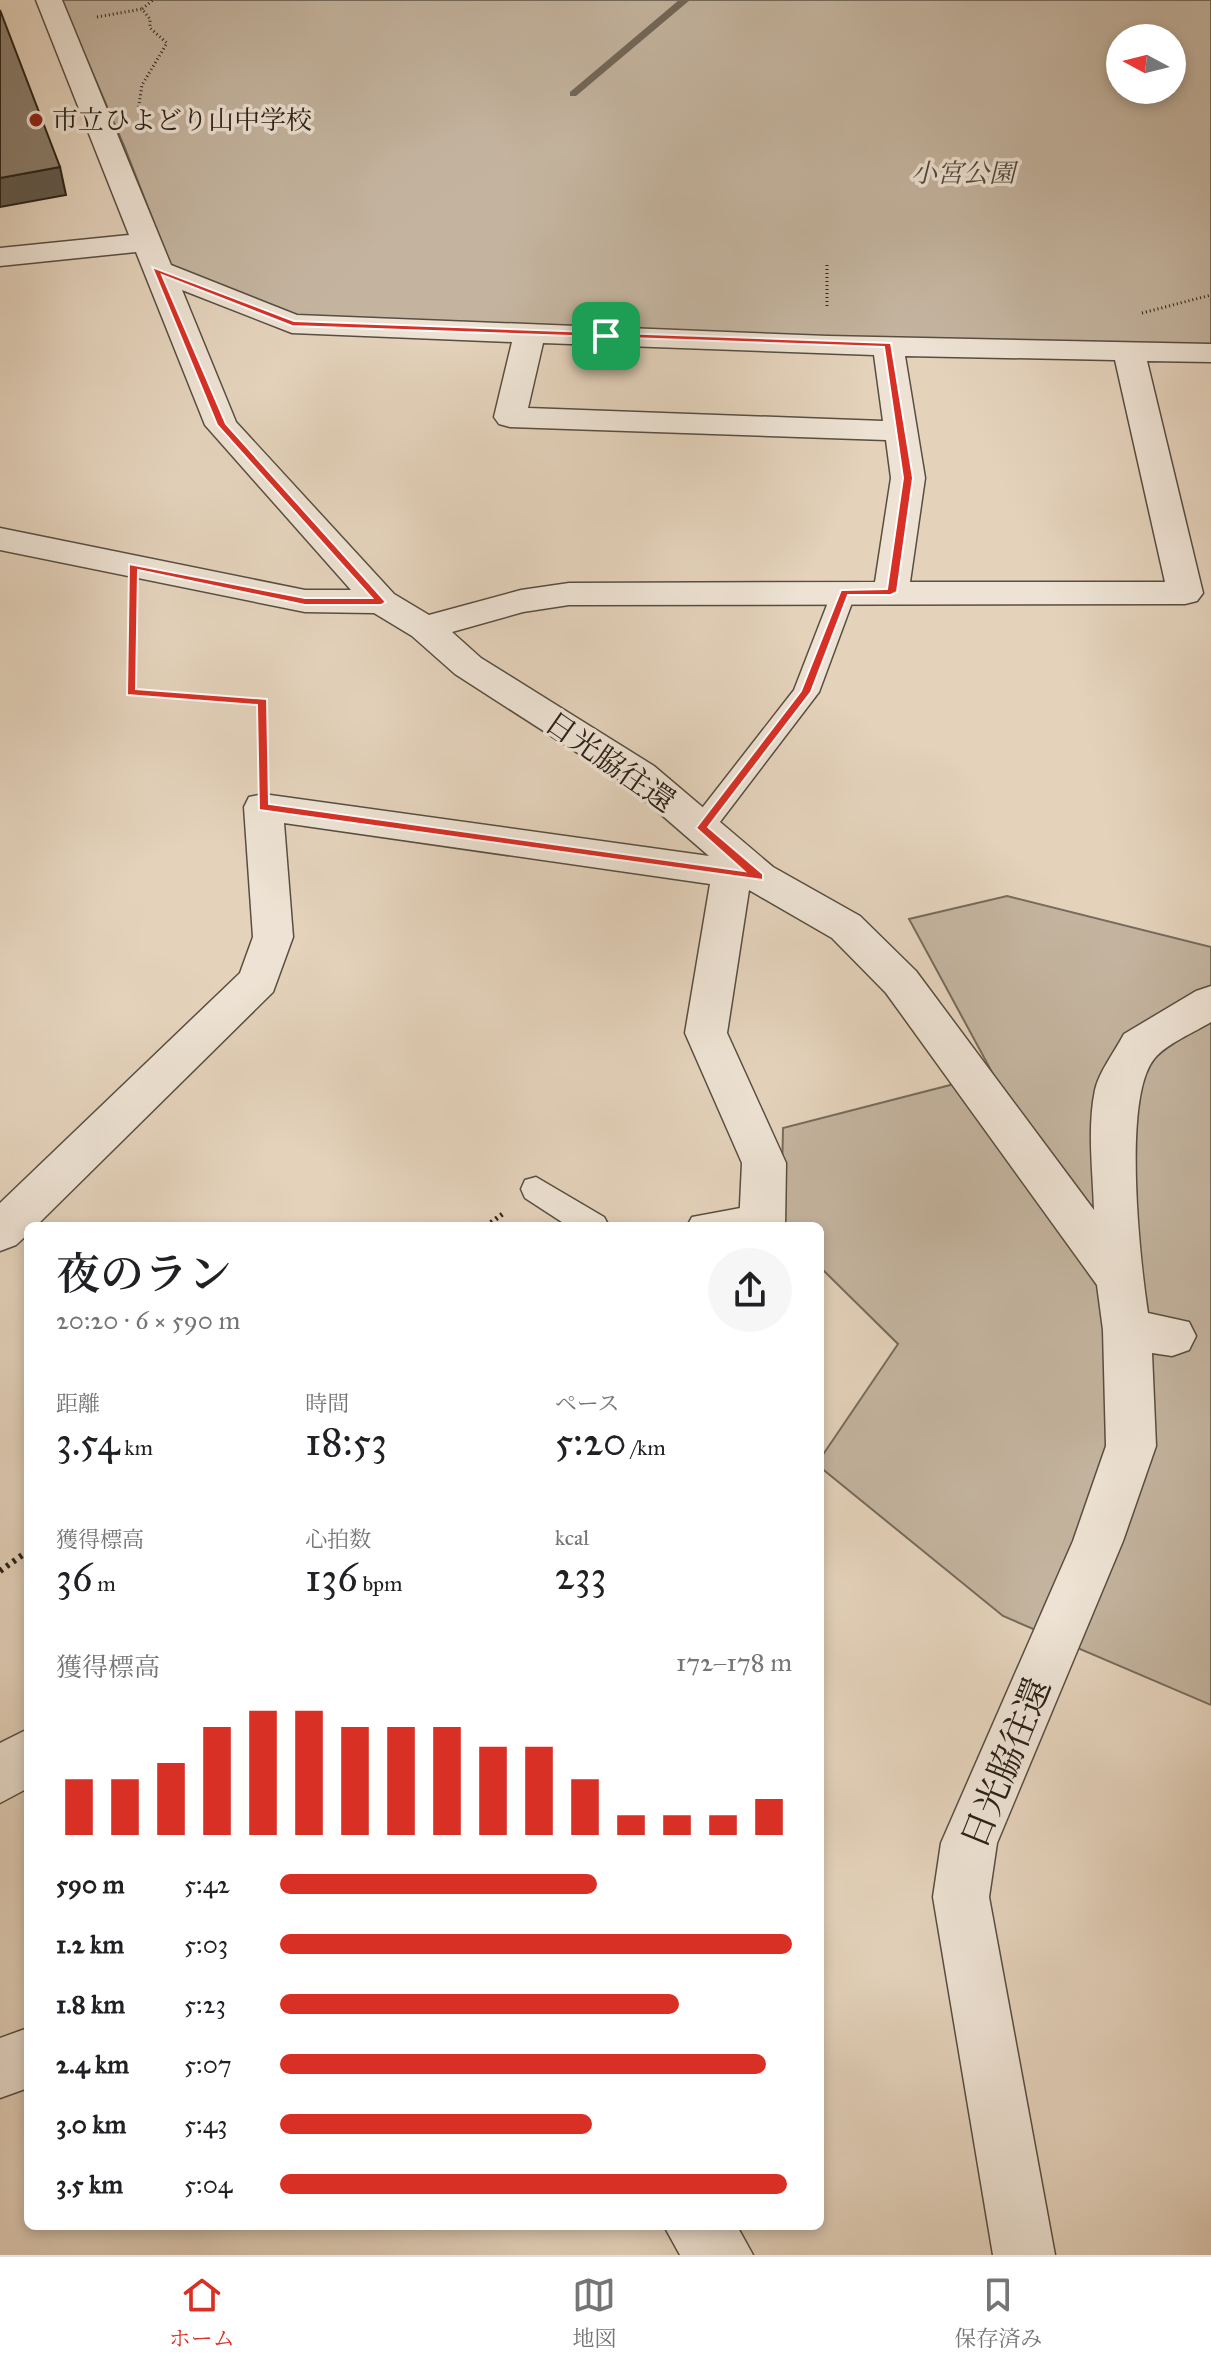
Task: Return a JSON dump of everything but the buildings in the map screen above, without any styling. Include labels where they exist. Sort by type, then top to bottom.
[{"type":"street","name":"日光脇往還","points":[[49,0],[221,425],[381,602],[425,628],[468,666],[640,775],[701,828],[746,875],[846,927],[901,982],[1140,1316],[1131,1446],[1098,1541],[969,1843],[961,1897],[1024,2255]]},
{"type":"street","points":[[0,257],[152,256],[292,324],[1211,353]]},
{"type":"street","points":[[530,333],[510,417],[901,431]]},
{"type":"street","points":[[888,345],[908,478],[891,592]]},
{"type":"street","points":[[425,628],[521,601],[569,594],[1185,593],[1128,349]]},
{"type":"street","points":[[0,539],[305,601],[381,602]]},
{"type":"street","points":[[0,1232],[258,981],[273,937],[263,807],[746,875],[706,1033],[764,1163],[762,1221]]},
{"type":"street","points":[[1140,1316],[1114,1146],[1117,1089],[1139,1046],[1211,1002]]},
{"type":"street","points":[[0,1776],[24,1758]]},
{"type":"street","points":[[0,2068],[24,2059]]},
{"type":"street","points":[[699,2230],[722,2255]]},
{"type":"lane","points":[[701,828],[806,692],[844,592]]},
{"type":"lane","points":[[536,1189],[587,1222]]},
{"type":"path","points":[[137,121],[142,85],[167,43],[150,28],[150,19],[142,9],[153,0]]},
{"type":"path","points":[[1135,315],[1211,295]]},
{"type":"path","points":[[133,566],[131,692],[263,701],[263,807]]},
{"type":"path","points":[[0,1571],[24,1554]]},
{"type":"green space","name":"小宮公園","points":[[61,0],[1211,0],[1211,353],[292,324],[173,271],[124,146]]},
{"type":"green space","points":[[1007,896],[1211,947],[1211,1705],[1003,1616],[824,1470],[824,1453],[898,1344],[824,1271],[824,1222],[781,1222],[783,1128],[993,1074],[909,919]]},
{"type":"waterway","points":[[573,94],[685,0]]},
{"type":"place","name":"市立ひよどり山中学校","points":[[36,120]]},
{"type":"route","points":[[155,269],[292,324],[606,336],[888,345],[908,478],[891,592],[844,592],[806,692],[701,828],[759,877],[263,807],[263,701],[131,692],[133,566],[305,601],[381,602],[221,425],[155,269]]}]
